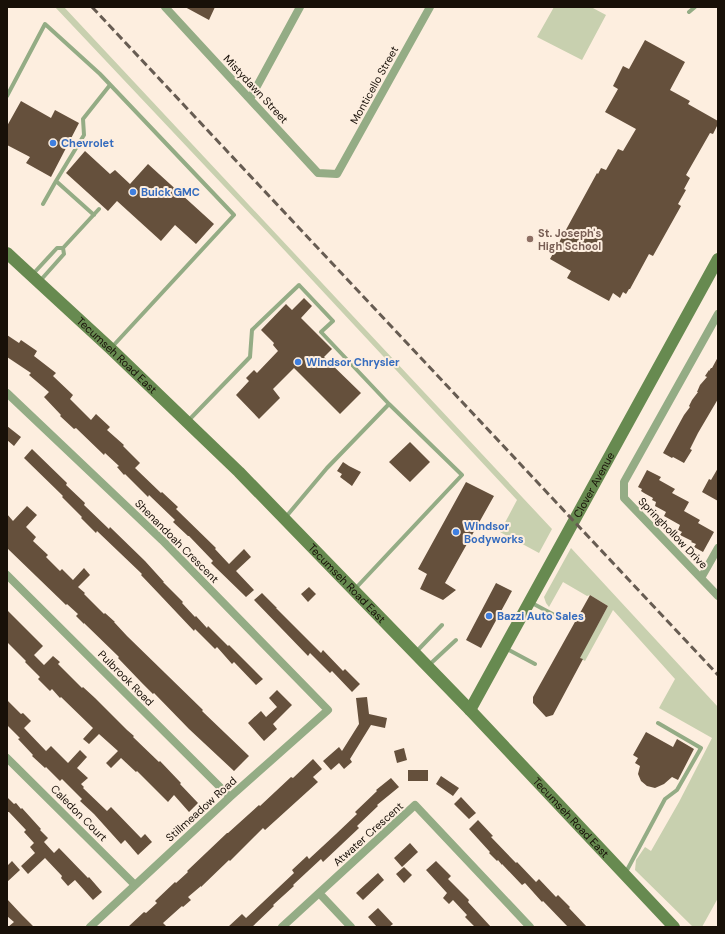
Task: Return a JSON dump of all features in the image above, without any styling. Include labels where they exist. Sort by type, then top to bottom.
[{"type":"main road","name":"Tecumseh Road East","points":[[7,253],[110,348],[239,472],[428,666],[674,927]]},
{"type":"main road","name":"Clover Avenue","points":[[470,710],[718,259]]},
{"type":"street","name":"Mistydawn Street","points":[[165,7],[318,172],[337,174]]},
{"type":"street","points":[[250,99],[300,7]]},
{"type":"street","name":"Monticello Street","points":[[337,174],[430,7]]},
{"type":"street","name":"Springhollow Drive","points":[[718,314],[624,482],[624,498],[718,596]]},
{"type":"street","name":"Shenandoah Crescent","points":[[7,393],[162,540],[328,710]]},
{"type":"street","points":[[701,578],[718,548]]},
{"type":"street","name":"Pulbrook Road","points":[[7,575],[230,797]]},
{"type":"street","name":"Stillmeadow Road","points":[[90,927],[230,797],[328,710]]},
{"type":"street","name":"Caledon Court","points":[[7,758],[135,885]]},
{"type":"street","name":"Atwater Crescent","points":[[282,927],[415,805],[530,927]]},
{"type":"street","points":[[319,893],[350,927]]},
{"type":"lane","points":[[689,12],[694,7]]},
{"type":"lane","points":[[7,96],[45,24],[100,74],[234,215],[110,348]]},
{"type":"lane","points":[[43,204],[84,135],[83,119],[110,85]]},
{"type":"lane","points":[[56,181],[94,215]]},
{"type":"lane","points":[[35,279],[57,248],[63,248],[99,209]]},
{"type":"lane","points":[[35,279],[64,254],[63,248]]},
{"type":"lane","points":[[187,422],[250,358],[252,330],[299,285],[333,321],[321,332],[389,404],[462,476],[354,590]]},
{"type":"lane","points":[[284,518],[328,468],[389,404]]},
{"type":"lane","points":[[530,602],[560,618]]},
{"type":"lane","points":[[415,653],[442,625]]},
{"type":"lane","points":[[428,666],[456,640]]},
{"type":"lane","points":[[504,648],[535,664]]},
{"type":"lane","points":[[625,874],[665,799],[677,790],[701,748],[658,723]]},
{"type":"green space","points":[[55,7],[64,7],[552,529],[539,553],[500,532],[517,500]]},
{"type":"green space","points":[[554,7],[591,7],[606,15],[582,60],[537,37]]},
{"type":"green space","points":[[571,548],[718,707],[718,898],[702,927],[693,927],[635,870],[636,860],[645,847],[651,851],[679,802],[712,738],[659,708],[675,679],[613,610],[585,661],[561,647],[584,649],[608,606],[590,595],[587,596],[563,582],[549,607],[546,603],[544,597]]},
{"type":"building","points":[[185,7],[215,7],[209,20]]},
{"type":"building","points":[[645,40],[685,62],[670,90],[690,101],[688,104],[718,121],[718,124],[713,134],[710,133],[686,175],[690,178],[684,189],[686,190],[678,204],[681,206],[653,256],[649,254],[626,294],[623,292],[620,298],[613,293],[609,301],[567,278],[571,271],[550,259],[597,173],[598,174],[601,168],[606,170],[618,149],[623,151],[636,129],[605,112],[618,89],[613,86],[623,66],[629,69]]},
{"type":"building","points":[[21,101],[51,118],[55,110],[79,123],[51,177],[26,163],[30,157],[7,145],[7,126]]},
{"type":"building","name":"Buick GMC","points":[[85,151],[110,174],[115,170],[130,184],[148,164],[214,224],[196,244],[175,225],[161,241],[117,201],[108,211],[66,173]]},
{"type":"building","name":"Windsor Chrysler","points":[[304,298],[312,306],[301,318],[332,349],[324,357],[361,393],[340,414],[294,368],[273,389],[280,398],[259,419],[236,395],[249,381],[246,378],[254,370],[257,373],[278,351],[273,345],[274,343],[261,330],[286,304],[292,310]]},
{"type":"building","points":[[7,335],[19,343],[21,340],[37,351],[34,356],[56,373],[53,376],[73,395],[70,399],[91,420],[96,414],[110,427],[107,430],[124,445],[123,446],[140,463],[135,468],[178,507],[176,509],[216,548],[215,549],[229,564],[244,549],[251,557],[236,571],[254,590],[246,597],[211,563],[213,561],[189,536],[173,522],[175,520],[149,495],[148,497],[125,474],[124,475],[117,467],[119,466],[105,453],[104,455],[76,428],[74,429],[60,416],[61,415],[44,397],[49,392],[29,375],[31,373],[7,357]]},
{"type":"building","points":[[718,357],[718,399],[698,433],[690,449],[692,450],[684,463],[663,453],[690,407],[689,406],[698,392],[700,385],[707,377],[705,376],[712,368]]},
{"type":"building","points":[[7,426],[21,437],[14,446],[7,440]]},
{"type":"building","points":[[410,442],[430,462],[410,482],[389,462]]},
{"type":"building","points":[[32,449],[67,483],[66,485],[85,503],[84,505],[109,529],[110,527],[145,561],[195,617],[196,616],[207,628],[208,626],[228,646],[229,645],[263,679],[256,685],[234,662],[232,664],[217,647],[215,649],[195,629],[194,631],[141,575],[142,574],[97,531],[96,533],[62,497],[63,496],[24,458]]},
{"type":"building","points":[[343,462],[361,472],[352,486],[340,477],[342,474],[337,471]]},
{"type":"building","points":[[718,468],[718,501],[702,492],[709,479],[711,480]]},
{"type":"building","points":[[647,470],[661,477],[659,480],[675,489],[672,493],[689,502],[684,511],[700,520],[698,523],[714,532],[703,552],[694,547],[696,544],[691,542],[692,541],[680,535],[682,532],[678,530],[680,525],[664,516],[666,512],[655,506],[656,502],[652,500],[653,498],[641,491],[642,489],[638,487]]},
{"type":"building","name":"Windsor Bodyworks","points":[[466,482],[494,496],[445,583],[456,590],[443,600],[420,589],[427,574],[418,569]]},
{"type":"building","points":[[27,506],[37,515],[26,527],[36,537],[33,541],[48,555],[46,557],[60,571],[62,569],[73,580],[84,568],[90,575],[78,587],[85,593],[84,594],[104,614],[105,613],[115,622],[127,636],[203,710],[202,711],[249,756],[234,771],[141,682],[118,658],[119,657],[76,616],[78,614],[67,604],[66,605],[7,548],[7,514],[13,521]]},
{"type":"building","name":"Bazzi Auto Sales","points":[[496,583],[512,591],[481,648],[466,640]]},
{"type":"building","points":[[309,587],[316,594],[308,602],[301,594]]},
{"type":"building","points":[[262,593],[321,653],[323,650],[343,671],[345,669],[360,684],[352,692],[332,671],[330,673],[310,653],[308,656],[254,600]]},
{"type":"building","points":[[590,595],[608,606],[580,658],[583,659],[553,715],[546,717],[533,703],[533,697]]},
{"type":"building","points":[[7,610],[43,646],[34,655],[44,665],[53,656],[60,662],[58,664],[82,688],[83,687],[95,698],[181,783],[180,784],[198,803],[189,812],[174,795],[168,802],[137,771],[136,772],[121,758],[111,768],[106,763],[118,751],[99,734],[89,744],[83,739],[93,728],[61,697],[60,698],[52,689],[50,691],[38,679],[40,677],[7,642]]},
{"type":"building","points":[[277,690],[292,705],[273,724],[277,729],[264,741],[248,723],[261,711],[266,717],[277,707],[269,698]]},
{"type":"building","points":[[367,697],[369,714],[387,718],[385,728],[371,725],[350,759],[352,762],[344,769],[339,763],[331,770],[323,761],[339,747],[342,751],[359,724],[356,698]]},
{"type":"building","points":[[7,700],[21,714],[23,713],[31,721],[24,728],[46,751],[51,746],[68,763],[80,750],[87,757],[77,768],[88,778],[81,784],[84,787],[83,788],[107,811],[111,807],[141,838],[145,834],[152,842],[138,855],[125,840],[121,844],[80,801],[82,799],[62,779],[60,781],[32,756],[33,755],[18,739],[20,738],[7,725]]},
{"type":"building","points":[[646,732],[673,747],[677,739],[694,749],[678,780],[672,777],[664,784],[655,788],[647,786],[641,781],[638,774],[640,766],[635,763],[638,758],[633,755]]},
{"type":"building","points":[[404,748],[407,760],[397,763],[394,751]]},
{"type":"building","points":[[313,759],[322,769],[313,777],[318,782],[265,830],[263,828],[230,861],[229,860],[201,887],[188,897],[191,900],[163,923],[167,927],[128,927],[144,912],[146,913],[157,903],[155,901],[188,872],[187,871],[227,833],[259,805],[260,806],[291,777],[293,778]]},
{"type":"building","points":[[408,770],[428,770],[428,781],[408,781]]},
{"type":"building","points":[[441,776],[459,788],[453,796],[436,784]]},
{"type":"building","points":[[391,778],[399,787],[377,805],[378,806],[357,826],[359,828],[323,862],[321,859],[293,885],[294,886],[252,927],[228,927],[242,914],[246,918],[294,873],[292,870],[307,856],[309,859],[336,834],[357,814],[355,812],[377,791],[376,790]]},
{"type":"building","points":[[7,797],[14,804],[16,803],[21,809],[22,808],[41,829],[40,830],[48,838],[44,842],[54,853],[59,848],[102,892],[93,900],[75,880],[68,886],[61,878],[62,876],[45,858],[28,874],[21,866],[35,853],[30,847],[34,843],[24,832],[26,830],[9,812],[7,812]]},
{"type":"building","points":[[461,797],[476,813],[469,819],[454,804]]},
{"type":"building","points":[[478,820],[493,836],[491,837],[516,863],[517,862],[536,882],[539,879],[556,897],[558,895],[587,927],[568,927],[525,883],[522,885],[498,860],[497,861],[469,829]]},
{"type":"building","points":[[410,843],[418,852],[402,867],[394,858]]},
{"type":"building","points":[[12,861],[20,870],[7,882],[7,866]]},
{"type":"building","points":[[436,861],[451,876],[448,879],[469,900],[468,902],[491,927],[475,927],[465,917],[467,915],[453,900],[449,904],[443,898],[447,893],[426,870]]},
{"type":"building","points":[[404,867],[412,875],[404,883],[396,874]]},
{"type":"building","points":[[378,873],[384,880],[363,900],[356,893]]},
{"type":"building","points":[[7,899],[34,927],[8,927],[14,922],[7,916]]},
{"type":"building","points":[[378,908],[393,924],[389,927],[377,927],[368,917]]},
{"type":"railway","points":[[92,7],[718,675]]},
{"type":"place","name":"Chevrolet","points":[[53,143]]},
{"type":"place","name":"Buick GMC","points":[[133,192]]},
{"type":"place","name":"St. Joseph's High School","points":[[530,239]]},
{"type":"place","name":"Windsor Chrysler","points":[[298,362]]},
{"type":"place","name":"Windsor Bodyworks","points":[[456,532]]},
{"type":"place","name":"Bazzi Auto Sales","points":[[489,616]]}]
